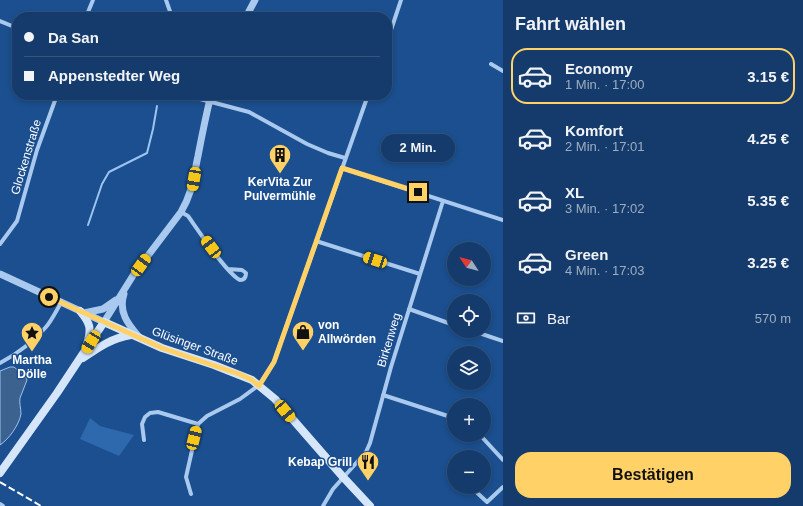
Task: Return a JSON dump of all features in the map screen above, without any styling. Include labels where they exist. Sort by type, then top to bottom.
[{"type":"main road","points":[[82,312],[90,327],[85,352]]},
{"type":"main road","name":"Glüsinger Straße","points":[[104,322],[172,352],[214,365],[252,380],[275,399],[370,506]]},
{"type":"main road","points":[[0,473],[79,361],[104,322]]},
{"type":"main road","points":[[79,361],[110,341],[121,337],[136,337]]},
{"type":"street","points":[[88,12],[93,0]]},
{"type":"street","points":[[166,0],[170,12]]},
{"type":"street","points":[[249,12],[256,0]]},
{"type":"street","points":[[392,27],[401,0]]},
{"type":"street","points":[[0,20],[12,26]]},
{"type":"street","points":[[490,64],[503,70]]},
{"type":"street","name":"Glockenstraße","points":[[0,244],[17,221],[37,150],[55,100]]},
{"type":"street","points":[[0,274],[104,322],[143,262],[181,212],[192,191],[210,100]]},
{"type":"street","points":[[213,100],[249,112],[328,154],[346,158]]},
{"type":"street","points":[[190,494],[186,477],[198,424],[207,416],[240,399],[259,386],[274,362],[366,100]]},
{"type":"street","points":[[342,168],[503,220]]},
{"type":"street","name":"Birkenweg","points":[[323,506],[333,488],[360,460],[370,443],[408,309],[443,201]]},
{"type":"street","points":[[181,212],[188,216],[228,269]]},
{"type":"street","points":[[316,241],[420,274]]},
{"type":"street","points":[[127,286],[122,301],[122,310],[136,337]]},
{"type":"street","points":[[82,312],[103,309],[109,306],[121,294]]},
{"type":"street","points":[[0,364],[14,356],[47,326],[61,303]]},
{"type":"street","points":[[408,309],[447,323]]},
{"type":"street","points":[[491,337],[503,341]]},
{"type":"street","points":[[383,394],[447,416]]},
{"type":"street","points":[[144,440],[142,424],[145,417],[150,413],[158,412],[198,424]]},
{"type":"street","points":[[486,442],[503,460]]},
{"type":"street","points":[[478,494],[487,502],[503,487]]},
{"type":"shaded area","points":[[14,367],[25,376],[27,380],[20,398],[21,414],[18,423],[10,435],[0,445],[0,371]]},
{"type":"shaded area","points":[[90,418],[100,426],[134,435],[119,456],[80,439]]},
{"type":"waterway","points":[[88,225],[102,184],[109,172],[147,153],[157,106]]},
{"type":"railway","points":[[0,482],[41,506]]},
{"type":"place","name":"KerVita Zur Pulvermühle","points":[[280,174]]},
{"type":"place","name":"Martha Dölle","points":[[32,352]]},
{"type":"place","name":"von Allwörden","points":[[303,352]]},
{"type":"place","name":"Kebap Grill","points":[[368,482]]},
{"type":"route","points":[[49,297],[162,348],[245,376],[259,386],[274,362],[342,168],[418,192]]}]
